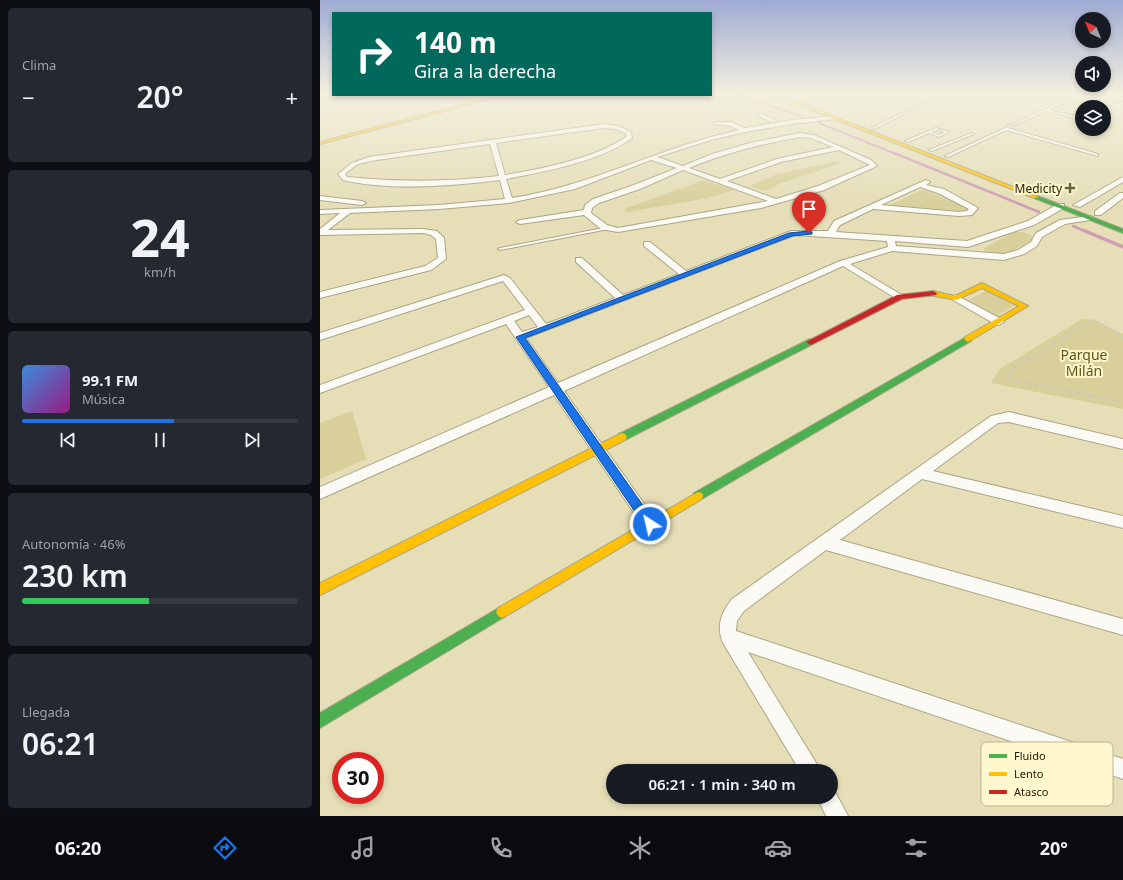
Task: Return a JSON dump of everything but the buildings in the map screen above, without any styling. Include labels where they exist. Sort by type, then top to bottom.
[{"type":"main road","points":[[320,138],[351,130]]},
{"type":"main road","points":[[320,143],[370,130]]},
{"type":"main road","points":[[865,130],[1061,206],[1123,223]]},
{"type":"main road","points":[[878,130],[1077,206],[1123,231]]},
{"type":"main road","points":[[320,589],[900,297],[927,292],[943,293],[956,298],[982,285],[1024,306],[999,322],[650,524],[320,721]]},
{"type":"street","points":[[576,130],[369,159],[354,164],[341,174],[345,179],[382,184],[423,185],[466,182],[504,177],[577,160],[628,138],[630,134],[622,130]]},
{"type":"street","points":[[320,198],[355,203],[443,202],[509,198],[572,181],[699,136],[731,130]]},
{"type":"street","points":[[320,212],[443,208],[546,194],[590,182],[694,143],[735,130]]},
{"type":"street","points":[[797,135],[812,136],[872,162],[874,166],[839,182],[776,201],[708,216],[649,226],[625,229],[608,228],[592,220],[586,212],[588,207],[596,201],[637,187],[679,167],[734,148],[797,135]]},
{"type":"street","points":[[494,142],[509,198]]},
{"type":"street","points":[[721,181],[774,161],[840,148]]},
{"type":"street","points":[[644,155],[670,166],[679,167],[776,201]]},
{"type":"street","points":[[832,234],[832,230],[837,223],[914,186],[931,180]]},
{"type":"street","points":[[1077,206],[1122,181]]},
{"type":"street","points":[[873,207],[959,214],[969,213],[974,208],[941,191],[920,185]]},
{"type":"street","points":[[1104,190],[1123,196]]},
{"type":"street","points":[[520,337],[794,233],[832,234],[972,255],[1004,257],[1021,252],[1034,244],[1039,236],[1063,222],[1094,216],[1123,196]]},
{"type":"street","points":[[320,233],[355,203]]},
{"type":"street","points":[[320,494],[843,263],[891,244],[968,244],[1019,228],[1037,220],[1061,206]]},
{"type":"street","points":[[520,222],[586,212]]},
{"type":"street","points":[[1045,215],[1063,222]]},
{"type":"street","points":[[1037,220],[1054,227]]},
{"type":"street","points":[[1019,228],[1039,236]]},
{"type":"street","points":[[320,233],[423,231],[434,233],[440,238],[442,252],[442,259],[428,268],[320,295]]},
{"type":"street","points":[[647,244],[685,274]]},
{"type":"street","points":[[968,244],[972,255]]},
{"type":"street","points":[[579,260],[621,298]]},
{"type":"street","points":[[843,263],[900,297]]},
{"type":"street","points":[[320,337],[504,278],[544,328]]},
{"type":"street","points":[[956,298],[999,322]]},
{"type":"street","points":[[320,389],[531,311]]},
{"type":"street","points":[[508,320],[650,524]]},
{"type":"street","points":[[807,764],[729,638],[726,629],[727,620],[738,605],[823,542],[995,419],[1001,417],[1123,444]]},
{"type":"street","points":[[919,473],[1123,522]]},
{"type":"street","points":[[823,542],[1123,627]]},
{"type":"street","points":[[729,638],[1042,742]]},
{"type":"street","points":[[1113,766],[1123,769]]},
{"type":"street","points":[[831,804],[838,816]]},
{"type":"lane","points":[[907,141],[935,130]]},
{"type":"lane","points":[[928,132],[939,136],[948,132],[942,130]]},
{"type":"lane","points":[[947,156],[1005,130]]},
{"type":"lane","points":[[1011,130],[1097,155]]},
{"type":"lane","points":[[931,150],[973,134]]},
{"type":"lane","points":[[500,249],[608,228]]},
{"type":"path","points":[[1123,336],[1094,320],[1014,367],[1008,379],[1123,402]]},
{"type":"green space","points":[[837,161],[842,163],[779,184],[765,191],[749,186],[777,174]]},
{"type":"green space","points":[[704,180],[735,190],[708,198],[627,212],[624,209]]},
{"type":"green space","points":[[924,189],[969,209],[963,211],[890,205]]},
{"type":"green space","points":[[1015,232],[1023,232],[1032,236],[1033,240],[1006,254],[985,253],[984,248]]},
{"type":"green space","points":[[987,290],[1015,305],[997,316],[969,300]]},
{"type":"green space","name":"Parque Milán","points":[[1082,319],[1094,320],[1123,334],[1123,409],[991,383],[1000,369]]},
{"type":"green space","points":[[352,411],[366,459],[320,479],[320,423]]},
{"type":"waterway","points":[[837,130],[896,154]]},
{"type":"waterway","points":[[894,153],[1039,212]]},
{"type":"waterway","points":[[1073,226],[1087,232]]},
{"type":"waterway","points":[[1085,231],[1123,247]]},
{"type":"traffic: fast","points":[[1036,197],[1123,231]]},
{"type":"traffic: fast","points":[[698,496],[968,339]]},
{"type":"traffic: fast","points":[[622,437],[810,342]]},
{"type":"traffic: fast","points":[[320,721],[502,612]]},
{"type":"traffic: slow","points":[[320,143],[370,130]]},
{"type":"traffic: slow","points":[[865,130],[1036,197]]},
{"type":"traffic: slow","points":[[933,293],[956,298],[982,285],[1024,306],[968,339]]},
{"type":"traffic: slow","points":[[320,589],[622,437]]},
{"type":"traffic: slow","points":[[502,612],[698,496]]},
{"type":"traffic: jam","points":[[810,342],[900,297],[933,293]]},
{"type":"place","name":"Medicity","points":[[1070,188]]},
{"type":"route","points":[[650,524],[520,337],[791,234],[809,233]]}]
